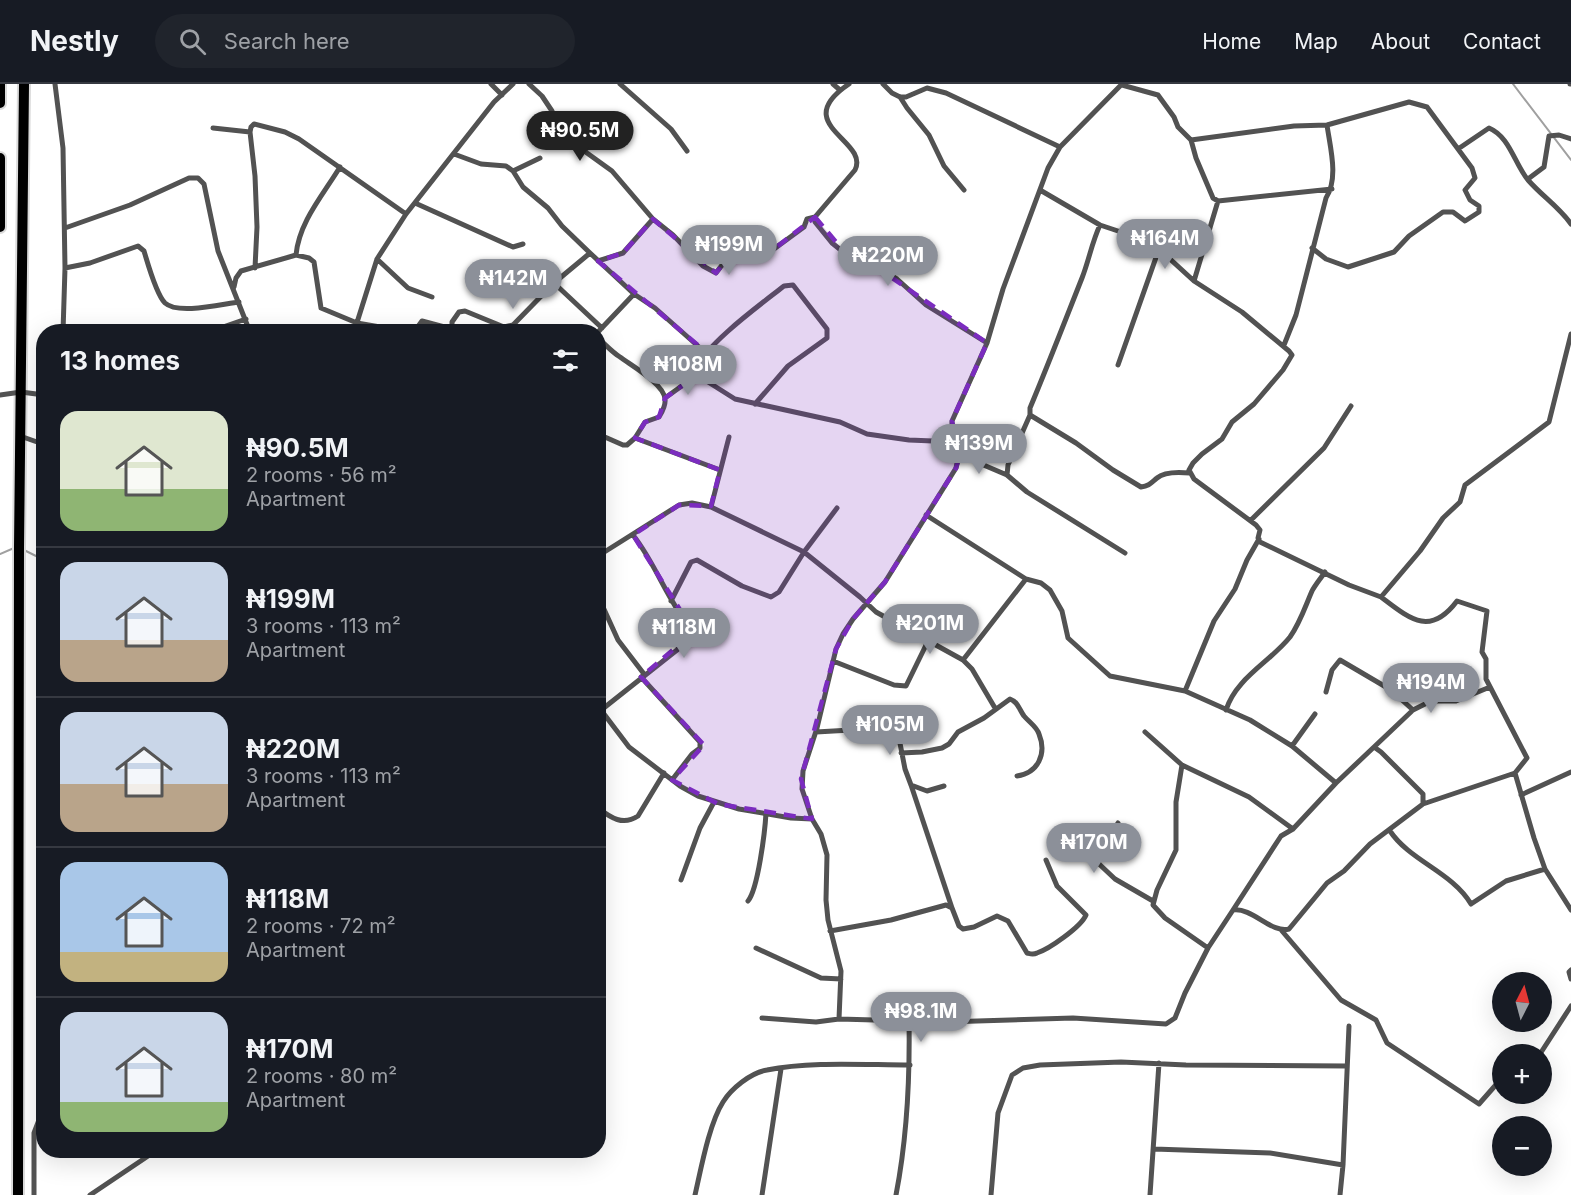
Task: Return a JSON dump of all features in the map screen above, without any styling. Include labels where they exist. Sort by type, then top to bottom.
[{"type":"highway","points":[[0,84],[0,103]]},
{"type":"highway","points":[[18,1195],[20,436],[24,84]]},
{"type":"highway","points":[[0,158],[0,227]]},
{"type":"street","points":[[55,84],[63,148],[66,268],[63,324]]},
{"type":"street","points":[[491,84],[502,95]]},
{"type":"street","points":[[357,323],[377,259],[406,214],[494,102],[513,84]]},
{"type":"street","points":[[529,84],[542,96],[561,129],[567,132],[573,141],[587,153],[612,171],[653,219],[673,235],[703,266],[716,273],[735,248],[774,249],[804,227],[807,219],[814,217],[848,179],[857,166],[857,159],[853,151],[827,121],[826,108],[840,90],[849,84]]},
{"type":"street","points":[[620,84],[671,129],[687,151]]},
{"type":"street","points":[[833,84],[840,90]]},
{"type":"street","points":[[883,84],[891,93],[900,97],[906,97],[927,88],[939,87],[1060,147]]},
{"type":"street","points":[[839,1019],[841,979],[830,931],[826,900],[827,855],[821,834],[812,819],[801,779],[816,732],[833,661],[843,634],[885,582],[956,468],[960,455],[952,421],[987,343],[1003,289],[1048,168],[1060,147],[1122,84],[1158,95],[1174,117],[1178,127],[1191,140],[1196,159],[1213,198],[1218,201],[1332,189]]},
{"type":"street","points":[[900,97],[929,135],[944,166],[964,190]]},
{"type":"street","points":[[1191,140],[1294,126],[1327,125],[1409,102],[1427,107],[1472,168],[1475,178],[1465,190],[1470,200],[1479,206],[1479,209],[1465,221],[1453,212],[1443,212],[1409,236],[1394,252],[1348,267],[1326,259],[1312,248]]},
{"type":"street","points":[[255,268],[257,217],[250,132],[254,124],[299,138],[406,214]]},
{"type":"street","points":[[1284,345],[1296,315],[1326,198],[1332,189],[1332,163],[1327,125]]},
{"type":"street","points":[[213,128],[250,132]]},
{"type":"street","points":[[1458,149],[1489,128],[1499,132],[1528,179],[1571,224]]},
{"type":"street","points":[[1528,179],[1544,167],[1549,136],[1559,135],[1571,139]]},
{"type":"street","points":[[454,154],[481,164],[506,166],[513,171],[523,187],[548,208],[562,226],[598,261],[634,294],[655,308],[704,354]]},
{"type":"street","points":[[513,171],[540,158]]},
{"type":"street","points":[[296,255],[297,241],[302,228],[340,167]]},
{"type":"street","points":[[65,228],[130,205],[189,178],[198,178],[204,184],[218,251],[247,324]]},
{"type":"street","points":[[1040,190],[1101,225],[1159,249],[1194,280],[1242,312],[1284,345],[1292,355],[1289,363],[1254,404],[1232,422],[1222,439],[1190,467],[1190,473],[1194,479],[1251,520],[1260,530],[1259,539],[1235,589],[1214,621],[1185,691]]},
{"type":"street","points":[[1194,280],[1218,201]]},
{"type":"street","points":[[415,202],[513,246],[523,244]]},
{"type":"street","points":[[814,217],[815,222],[832,243],[847,255],[897,279],[926,304],[987,343]]},
{"type":"street","points":[[598,261],[623,253],[653,219]]},
{"type":"street","points":[[1007,475],[1008,465],[1061,335],[1091,253],[1094,238],[1101,225]]},
{"type":"street","points":[[66,268],[90,263],[138,246],[144,251],[159,293],[166,304],[191,309],[239,302]]},
{"type":"street","points":[[1118,365],[1159,249]]},
{"type":"street","points":[[514,324],[554,283],[590,253]]},
{"type":"street","points":[[234,289],[236,278],[241,271],[296,255],[309,258],[314,262],[321,308],[363,324]]},
{"type":"street","points":[[377,259],[408,288],[432,297]]},
{"type":"street","points":[[554,283],[594,324]]},
{"type":"street","points":[[756,404],[788,366],[826,338],[828,334],[827,329],[793,285],[784,286],[704,354],[695,370],[697,375],[735,399],[756,404],[840,422],[867,434],[909,440],[957,442]]},
{"type":"street","points":[[606,324],[634,294]]},
{"type":"street","points":[[453,324],[455,316],[465,311],[497,324]]},
{"type":"street","points":[[233,324],[246,320]]},
{"type":"street","points":[[1381,597],[1420,551],[1443,518],[1460,502],[1466,485],[1549,422],[1571,334]]},
{"type":"street","points":[[606,345],[653,382],[665,398],[664,409],[659,417],[645,422],[635,438],[627,445],[606,438]]},
{"type":"street","points":[[665,398],[697,375]]},
{"type":"street","points":[[0,395],[21,392],[36,394]]},
{"type":"street","points":[[1251,520],[1324,448],[1351,406]]},
{"type":"street","points":[[1030,415],[1141,487],[1148,486],[1158,476],[1167,473],[1190,473]]},
{"type":"street","points":[[20,436],[36,442]]},
{"type":"street","points":[[711,507],[729,437]]},
{"type":"street","points":[[635,438],[720,470]]},
{"type":"street","points":[[960,455],[1007,475],[1027,492],[1125,553]]},
{"type":"street","points":[[606,551],[679,504],[692,503],[711,507],[804,552],[876,612],[963,660],[972,669],[995,708]]},
{"type":"street","points":[[670,601],[691,562],[697,560],[742,586],[771,597],[779,592],[804,552],[837,508]]},
{"type":"street","points":[[926,515],[1026,579],[1041,583],[1050,590],[1062,611],[1068,638],[1110,676],[1185,691],[1265,728],[1292,746],[1336,783]]},
{"type":"street","points":[[606,706],[676,650],[691,634],[691,629],[670,601],[651,560],[633,535]]},
{"type":"street","points":[[1259,539],[1260,542],[1348,585],[1381,597],[1400,612],[1425,623],[1438,620],[1457,601],[1487,611],[1482,652],[1486,659],[1486,679],[1527,758],[1515,773],[1423,804],[1370,844],[1344,871],[1328,883],[1289,930],[1282,931]]},
{"type":"street","points":[[1226,710],[1230,697],[1238,686],[1290,637],[1307,605],[1312,590],[1325,572]]},
{"type":"street","points":[[963,660],[1026,579]]},
{"type":"street","points":[[606,614],[618,640],[642,675],[700,742],[700,748],[692,754],[672,780]]},
{"type":"street","points":[[833,661],[894,685],[906,686],[928,641]]},
{"type":"street","points":[[1326,692],[1332,670],[1340,660],[1391,690],[1413,710]]},
{"type":"street","points":[[762,1018],[816,1022],[839,1019],[945,1022],[1073,1018],[1166,1024],[1175,1018],[1208,948],[1281,836],[1293,829],[1336,783],[1413,710],[1431,701],[1456,701],[1490,687]]},
{"type":"street","points":[[901,753],[942,748],[949,744],[958,732],[984,718],[1006,699],[1016,701],[1040,737],[1038,766],[1025,775],[1017,776]]},
{"type":"street","points":[[1292,746],[1315,714]]},
{"type":"street","points":[[606,718],[629,747],[672,780],[698,796],[739,809],[791,818],[812,819]]},
{"type":"street","points":[[816,732],[886,728],[898,733],[901,753],[911,785],[952,908],[959,926],[963,929],[974,927],[997,916],[1005,918],[1028,953],[1037,953],[1066,935],[1084,920],[1086,915],[1057,886],[1046,860]]},
{"type":"street","points":[[1145,732],[1182,765],[1249,797],[1293,829]]},
{"type":"street","points":[[1374,747],[1382,752],[1423,794],[1423,804]]},
{"type":"street","points":[[1182,765],[1176,802],[1176,850],[1153,901],[1155,908],[1165,918],[1208,948]]},
{"type":"street","points":[[1521,795],[1571,772]]},
{"type":"street","points":[[606,814],[620,821],[632,820],[638,816],[664,773]]},
{"type":"street","points":[[1515,773],[1545,868],[1571,910]]},
{"type":"street","points":[[911,785],[927,791],[944,786]]},
{"type":"street","points":[[681,880],[700,828],[714,802]]},
{"type":"street","points":[[748,901],[752,897],[756,883],[766,813]]},
{"type":"street","points":[[1118,823],[1098,854],[1098,863],[1115,879],[1153,901]]},
{"type":"street","points":[[1390,831],[1397,842],[1432,866],[1466,895],[1471,904],[1506,881],[1545,868]]},
{"type":"street","points":[[830,931],[891,920],[939,906],[946,905],[952,908]]},
{"type":"street","points":[[1233,910],[1239,909],[1249,913],[1282,931],[1341,1000],[1376,1020],[1387,1043],[1479,1104],[1492,1089]]},
{"type":"street","points":[[756,948],[821,978],[841,979]]},
{"type":"street","points":[[1571,970],[1571,979]]},
{"type":"street","points":[[1547,1044],[1571,1006]]},
{"type":"street","points":[[896,1195],[910,1065],[909,1021]]},
{"type":"street","points":[[1340,1195],[1350,1026]]},
{"type":"street","points":[[991,1195],[998,1113],[1012,1075],[1023,1068],[1040,1065],[1121,1062],[1347,1066]]},
{"type":"street","points":[[1150,1195],[1159,1063]]},
{"type":"street","points":[[695,1195],[709,1140],[722,1104],[731,1091],[749,1078],[765,1070],[841,1065],[910,1065]]},
{"type":"street","points":[[762,1195],[781,1069]]},
{"type":"street","points":[[34,1195],[34,1132],[36,1127]]},
{"type":"street","points":[[1154,1149],[1269,1153],[1343,1165]]},
{"type":"street","points":[[90,1195],[145,1158]]},
{"type":"highlighted area","points":[[815,217],[847,255],[876,267],[987,343],[952,421],[960,455],[956,468],[885,582],[853,619],[836,649],[801,779],[812,819],[718,804],[672,780],[704,745],[641,677],[694,632],[633,535],[679,505],[711,506],[720,470],[635,438],[645,422],[659,417],[665,398],[697,375],[695,370],[706,352],[598,261],[623,253],[653,219],[716,273],[735,248],[774,249]]},
{"type":"waterway","points":[[1513,84],[1571,160]]},
{"type":"waterway","points":[[0,554],[14,548]]},
{"type":"waterway","points":[[22,549],[36,556]]}]
